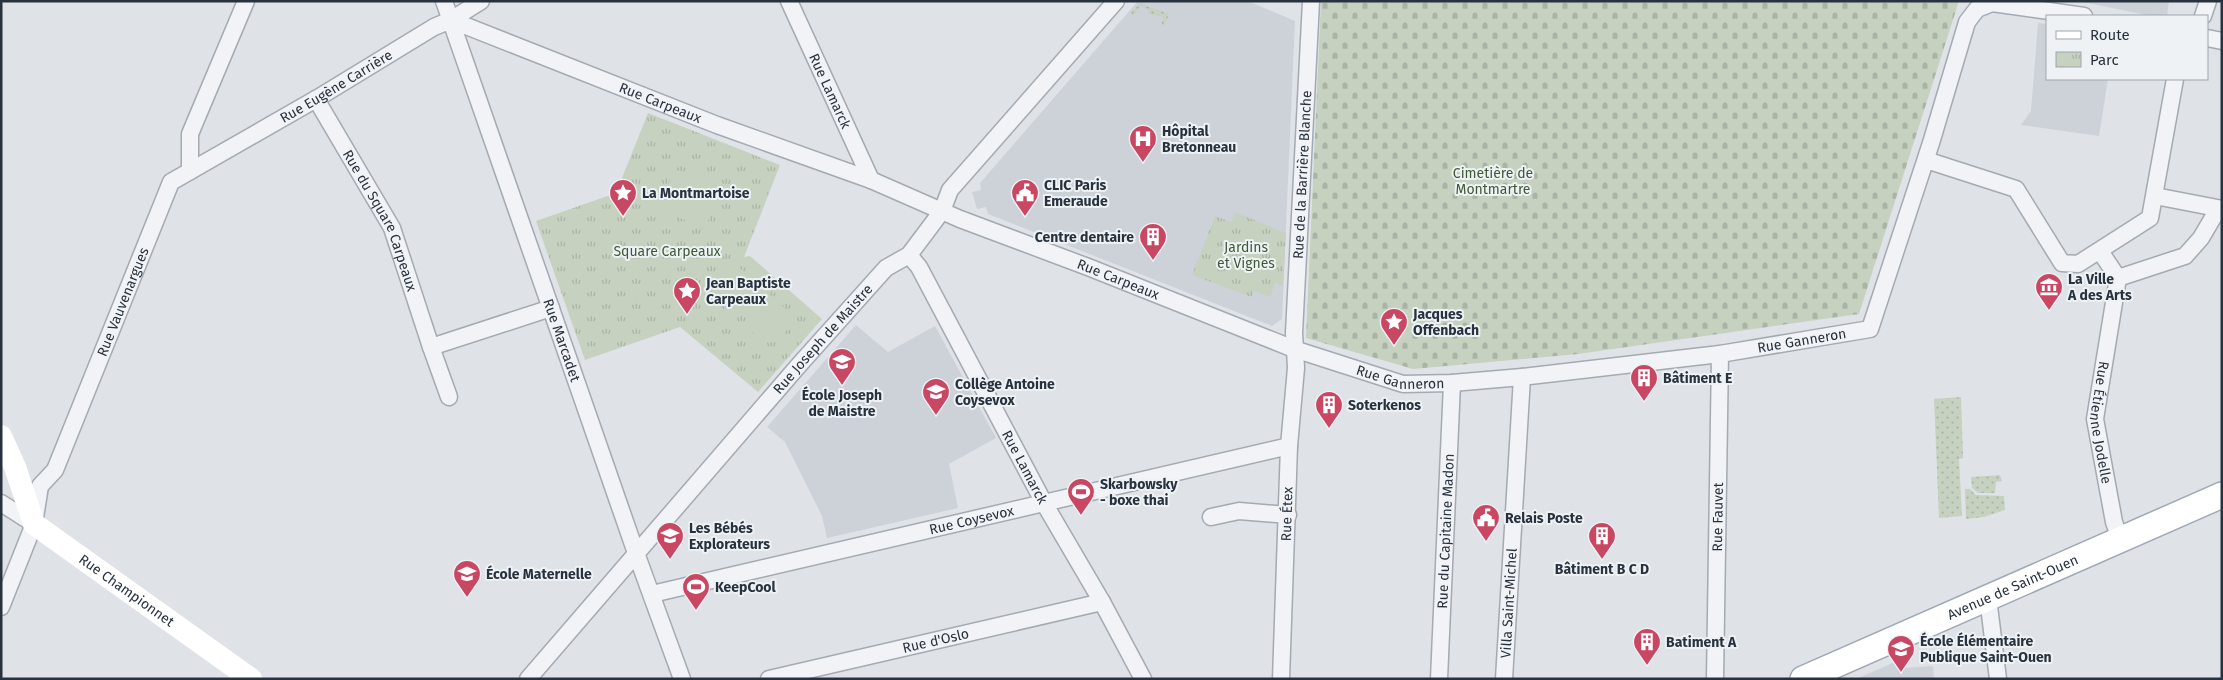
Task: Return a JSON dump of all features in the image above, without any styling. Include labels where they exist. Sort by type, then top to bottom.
[{"type":"main road","points":[[1,436],[15,467],[34,524]]},
{"type":"main road","name":"Avenue de Saint-Ouen","points":[[1803,679],[2222,494]]},
{"type":"main road","name":"Rue Championnet","points":[[34,524],[250,679]]},
{"type":"street","points":[[190,171],[190,134],[246,1]]},
{"type":"street","name":"Rue Marcadet","points":[[444,1],[682,679]]},
{"type":"street","name":"Rue Eugène Carrière","points":[[190,171],[481,1]]},
{"type":"street","name":"Rue Lamarck","points":[[790,1],[872,180]]},
{"type":"street","name":"Rue Joseph de Maistre","points":[[528,679],[636,552],[886,268],[909,255],[942,211],[950,190],[1116,1]]},
{"type":"street","name":"Rue de la Barrière Blanche","points":[[1294,349],[1311,1]]},
{"type":"street","points":[[2204,15],[2208,1]]},
{"type":"street","name":"Rue Ganneron","points":[[1294,349],[1403,384],[1452,383],[1522,377],[1720,354],[1870,329],[1926,160],[1968,22],[1977,9],[1992,3],[2077,15]]},
{"type":"street","name":"Rue Carpeaux","points":[[451,20],[673,108],[872,180],[942,211],[1294,349]]},
{"type":"street","points":[[2208,38],[2222,41]]},
{"type":"street","points":[[1926,160],[2016,189],[2062,263],[2078,264],[2150,218],[2175,80]]},
{"type":"street","name":"Rue du Square Carpeaux","points":[[316,98],[392,228],[449,397]]},
{"type":"street","name":"Rue Vauvenargues","points":[[3,597],[34,524],[40,486],[55,470],[171,182],[190,171]]},
{"type":"street","points":[[2100,251],[2118,278],[2186,256],[2201,238],[2220,209],[2155,196]]},
{"type":"street","name":"Rue Lamarck","points":[[909,255],[919,267],[1044,503],[1102,602],[1144,679]]},
{"type":"street","name":"Rue Étienne Jodelle","points":[[2118,278],[2095,419],[2114,522],[2120,539]]},
{"type":"street","points":[[431,347],[551,308]]},
{"type":"street","name":"Rue Étex","points":[[1281,679],[1289,446],[1296,368],[1294,349]]},
{"type":"street","name":"Rue Fauvet","points":[[1715,679],[1720,354]]},
{"type":"street","name":"Villa Saint-Michel","points":[[1504,679],[1522,377]]},
{"type":"street","name":"Rue du Capitaine Madon","points":[[1439,679],[1452,383]]},
{"type":"street","name":"Rue Coysevox","points":[[652,594],[1289,446]]},
{"type":"street","name":"Rue Championnet","points":[[1,503],[34,524]]},
{"type":"street","points":[[1211,517],[1240,511],[1288,515]]},
{"type":"street","points":[[1988,598],[1998,679]]},
{"type":"street","name":"Rue d'Oslo","points":[[769,679],[1102,602]]},
{"type":"shaded area","name":"Hôpital Bretonneau","points":[[1138,1],[1248,1],[1295,21],[1282,319],[1272,326],[988,214],[986,207],[977,209],[972,192],[981,190],[980,183]]},
{"type":"shaded area","points":[[2078,1],[2169,1],[2167,15],[2146,15]]},
{"type":"shaded area","points":[[2038,23],[2046,24],[2046,80],[2108,80],[2099,136],[2021,125],[2031,111]]},
{"type":"shaded area","name":"Collège Antoine Coysevox","points":[[856,325],[888,352],[935,326],[996,438],[949,464],[958,508],[827,538],[822,516],[785,442],[767,427]]},
{"type":"shaded area","name":"École Élémentaire Publique Saint-Ouen","points":[[1902,659],[1904,668],[1933,666],[1934,679],[1856,679]]},
{"type":"green space","name":"Cimetière de Montmartre","points":[[1321,1],[1959,1],[1859,314],[1578,354],[1413,369],[1306,338]]},
{"type":"green space","points":[[1140,3],[1169,14],[1164,27],[1161,25],[1164,17],[1149,14],[1148,9],[1141,6],[1133,15],[1130,14]]},
{"type":"green space","name":"Square Carpeaux","points":[[648,113],[780,165],[744,257],[750,256],[822,319],[758,392],[680,327],[585,360],[536,221],[616,193]]},
{"type":"green space","points":[[674,169],[721,185],[706,227],[659,211]]},
{"type":"green space","name":"Jardins et Vignes","points":[[1235,212],[1286,233],[1283,286],[1275,283],[1270,297],[1254,291],[1251,297],[1192,275],[1215,216],[1231,222]]},
{"type":"green space","points":[[733,262],[796,318],[784,334],[775,341],[761,341],[756,336],[748,322],[744,301],[720,277],[720,272],[727,263]]},
{"type":"green space","points":[[1961,397],[1963,458],[1959,459],[1962,516],[1939,518],[1934,399]]},
{"type":"green space","points":[[2000,475],[2002,481],[1996,482],[1995,493],[1978,493],[1972,488],[1971,477]]},
{"type":"green space","points":[[1965,489],[1970,489],[1976,495],[2004,496],[2005,510],[1984,517],[1966,519]]},
{"type":"place","name":"Hôpital Bretonneau","points":[[1143,163]]},
{"type":"place","name":"La Montmartoise","points":[[623,217]]},
{"type":"place","name":"CLIC Paris Emeraude","points":[[1025,217]]},
{"type":"place","name":"Centre dentaire","points":[[1153,261]]},
{"type":"place","name":"La Ville A des Arts","points":[[2049,311]]},
{"type":"place","name":"Jean Baptiste Carpeaux","points":[[687,315]]},
{"type":"place","name":"Jacques Offenbach","points":[[1394,346]]},
{"type":"place","name":"École Joseph de Maistre","points":[[842,386]]},
{"type":"place","name":"Bâtiment E","points":[[1644,402]]},
{"type":"place","name":"Collège Antoine Coysevox","points":[[936,416]]},
{"type":"place","name":"Soterkenos","points":[[1329,429]]},
{"type":"place","name":"Skarbowsky - boxe thai","points":[[1081,516]]},
{"type":"place","name":"Relais Poste","points":[[1486,542]]},
{"type":"place","name":"Les Bébés Explorateurs","points":[[670,560]]},
{"type":"place","name":"Bâtiment B C D","points":[[1602,560]]},
{"type":"place","name":"École Maternelle","points":[[467,598]]},
{"type":"place","name":"KeepCool","points":[[696,611]]},
{"type":"place","name":"Batiment A","points":[[1647,666]]},
{"type":"place","name":"École Élémentaire Publique Saint-Ouen","points":[[1901,673]]}]
